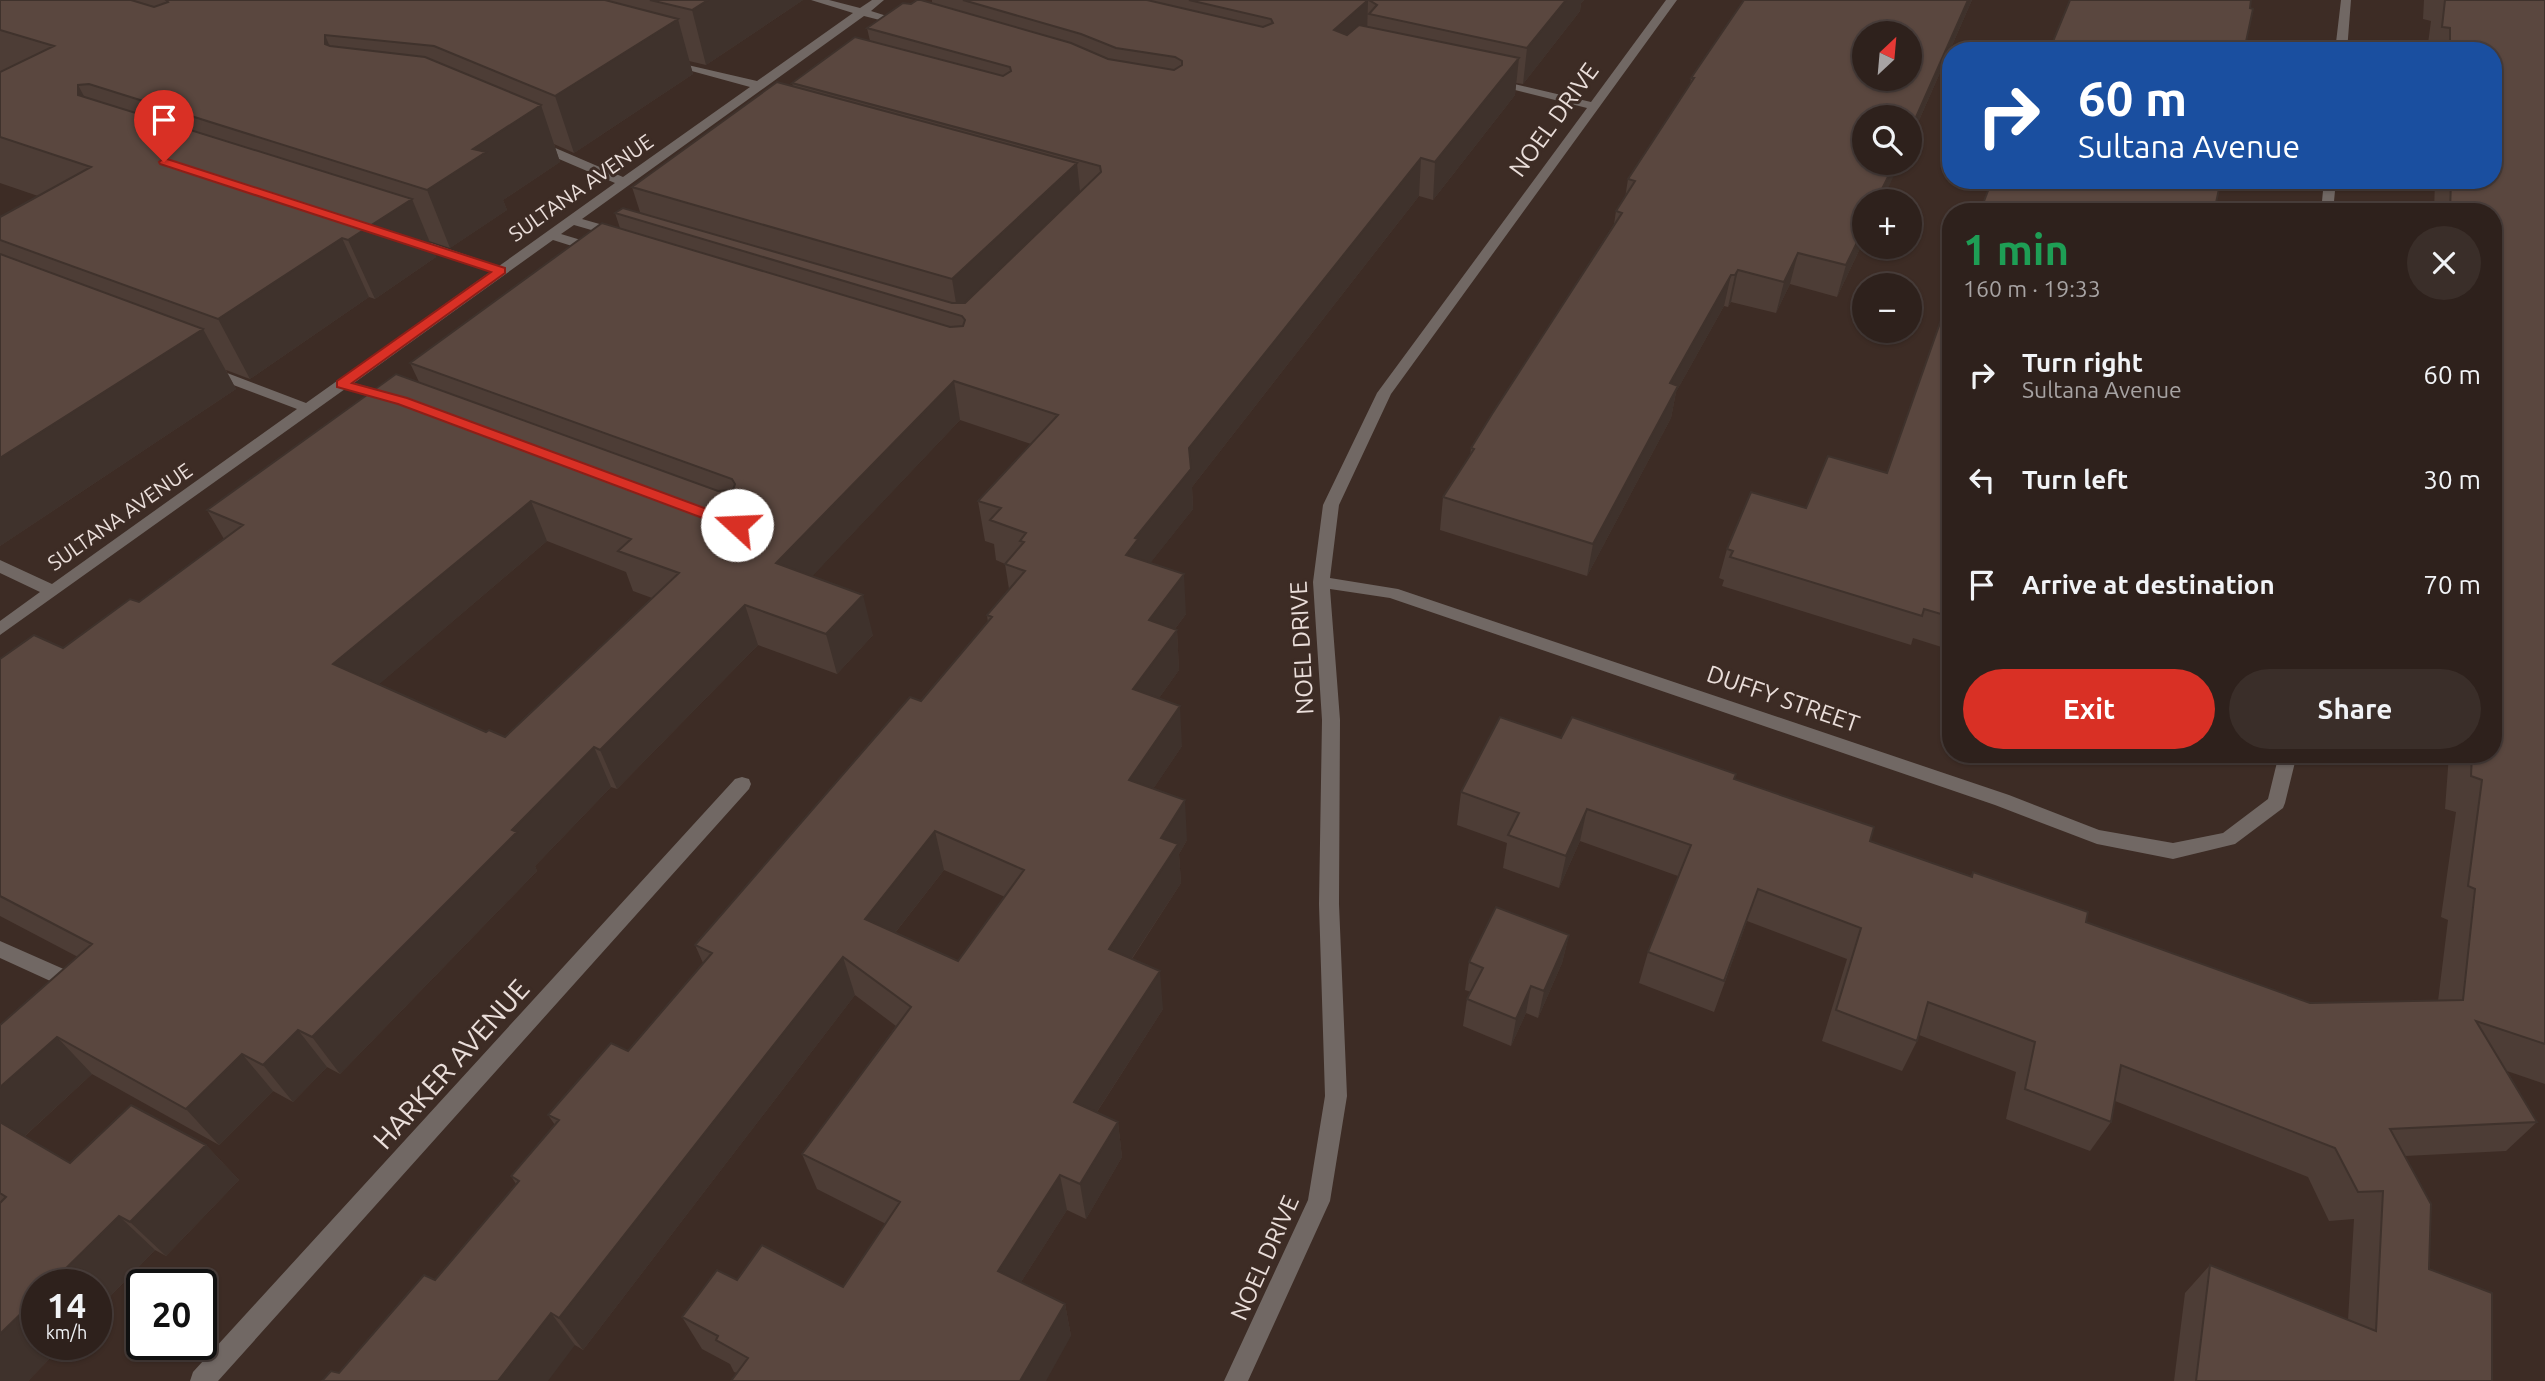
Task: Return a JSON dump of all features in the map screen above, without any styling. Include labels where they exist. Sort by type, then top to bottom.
[{"type":"street","points":[[816,0],[919,28]]},
{"type":"street","name":"SULTANA AVENUE","points":[[0,629],[625,182],[737,108],[761,86],[814,54],[879,0]]},
{"type":"street","name":"NOEL DRIVE","points":[[1237,1381],[1319,1201],[1336,1096],[1329,904],[1331,720],[1321,582],[1331,505],[1384,394],[1672,0]]},
{"type":"street","points":[[2343,42],[2346,0]]},
{"type":"street","points":[[653,58],[761,86]]},
{"type":"street","points":[[1483,81],[1595,106]]},
{"type":"street","points":[[527,140],[625,182]]},
{"type":"street","points":[[572,220],[632,238]]},
{"type":"street","points":[[552,235],[615,254]]},
{"type":"street","points":[[399,237],[501,271]]},
{"type":"street","points":[[191,364],[309,409]]},
{"type":"street","points":[[342,384],[402,401]]},
{"type":"street","points":[[0,566],[53,591]]},
{"type":"street","name":"DUFFY STREET","points":[[1321,582],[1392,593],[2002,800],[2097,837],[2173,850],[2228,839],[2276,803],[2286,763]]},
{"type":"street","name":"HARKER AVENUE","points":[[202,1381],[741,784]]},
{"type":"street","points":[[0,949],[80,985]]},
{"type":"building","points":[[0,0],[131,0],[154,7],[168,2],[166,0],[605,0],[678,19],[555,96],[434,46],[325,35],[325,44],[330,46],[425,57],[541,105],[473,149],[486,152],[427,190],[89,84],[78,85],[78,95],[412,199],[348,240],[342,238],[218,319],[0,240],[0,217],[91,167],[0,137],[0,72],[54,46],[0,30]]},
{"type":"building","points":[[650,0],[708,0],[692,10]]},
{"type":"building","points":[[921,0],[1071,43],[1108,59],[1174,70],[1182,65],[1182,61],[1175,57],[1116,48],[1081,34],[963,0],[1147,0],[1263,27],[1273,23],[1271,19],[1189,0],[1368,0],[1334,30],[1347,35],[1359,25],[1519,58],[1435,162],[1421,158],[1189,448],[1191,469],[1135,538],[1138,539],[1126,555],[1184,574],[1149,620],[1177,630],[1133,689],[1180,706],[1129,780],[1185,800],[1161,838],[1178,844],[1109,949],[1160,971],[1074,1102],[1118,1122],[1080,1184],[1060,1175],[998,1271],[1065,1304],[1020,1381],[731,1381],[748,1358],[716,1340],[718,1336],[682,1317],[717,1270],[737,1280],[762,1245],[843,1287],[900,1202],[802,1154],[911,1007],[843,957],[559,1318],[551,1313],[498,1381],[322,1381],[331,1371],[339,1373],[424,1275],[435,1280],[519,1181],[511,1176],[559,1120],[548,1115],[611,1043],[628,1051],[712,953],[695,945],[910,697],[921,701],[992,617],[987,615],[1025,571],[1005,564],[1024,542],[1020,541],[1026,533],[990,520],[1001,508],[978,501],[1058,415],[954,381],[776,563],[863,595],[826,634],[745,605],[600,750],[594,747],[512,830],[517,832],[312,1037],[298,1030],[263,1065],[242,1054],[186,1109],[57,1037],[0,1087],[0,1025],[92,944],[0,896],[0,659],[34,635],[63,648],[130,599],[139,602],[243,525],[207,510],[396,374],[718,491],[733,490],[735,484],[732,479],[410,363],[602,223],[950,327],[963,326],[965,320],[962,316],[615,213],[623,208],[952,303],[965,303],[1101,172],[1100,166],[792,83],[855,37],[1003,76],[1011,71],[1010,67],[867,28],[903,3],[911,4]],"holes":[[[531,501],[631,539],[618,551],[679,573],[505,737],[489,730],[486,732],[333,664]],[[935,831],[1024,870],[958,961],[865,919]]]},
{"type":"building","points":[[1369,0],[1566,0],[1527,48],[1369,14],[1377,5]]},
{"type":"building","points":[[1744,0],[1968,0],[1949,42],[1942,42],[1942,59],[1921,105],[1852,105],[1852,175],[1889,175],[1882,189],[1852,189],[1852,253],[1846,265],[1798,253],[1784,282],[1738,270],[1735,275],[1731,275],[1670,383],[1678,386],[1593,544],[1443,497],[1474,449],[1471,448],[1492,414],[1622,213],[1616,211],[1635,181],[1628,179]]},
{"type":"building","points":[[2070,0],[2251,0],[2250,8],[2253,9],[2246,42],[2053,42]]},
{"type":"building","points":[[2445,0],[2545,0],[2545,1044],[2476,1021],[2537,1122],[2390,1129],[2431,1204],[2429,1269],[2492,1293],[2492,1381],[2196,1381],[2210,1265],[2376,1331],[2383,1191],[2358,1192],[2335,1148],[2121,1065],[2111,1122],[2025,1089],[2035,1042],[1928,1002],[1917,1041],[1836,1010],[1861,928],[1758,889],[1724,981],[1648,952],[1691,845],[1587,809],[1566,856],[1508,835],[1519,813],[1461,792],[1500,717],[1561,738],[1572,717],[1736,774],[1734,779],[1874,827],[1870,841],[1972,877],[1973,872],[2088,912],[2086,922],[2310,1003],[2463,1000],[2475,889],[2468,886],[2482,780],[2471,776],[2472,763],[2502,763],[2502,203],[2450,203],[2451,189],[2502,189],[2502,42],[2450,42],[2450,28],[2442,27]]},
{"type":"building","points":[[777,82],[1077,163],[952,279],[632,187]]},
{"type":"building","points":[[1989,189],[2219,189],[2216,203],[1983,203]]},
{"type":"building","points":[[0,254],[203,329],[0,458]]},
{"type":"building","points":[[1942,317],[1942,614],[1924,609],[1922,616],[1730,557],[1733,551],[1727,549],[1751,492],[1806,508],[1828,456],[1887,473]]},
{"type":"building","points":[[1496,907],[1569,935],[1544,991],[1531,986],[1516,1019],[1467,999],[1483,968],[1469,962]]},
{"type":"building","points":[[131,1105],[206,1145],[130,1222],[119,1216],[65,1269],[21,1269],[21,1314],[0,1334],[0,1203],[6,1197],[0,1193],[0,1122],[70,1163]]},
{"type":"route","points":[[164,162],[501,271],[342,384],[402,401],[737,525]]}]
